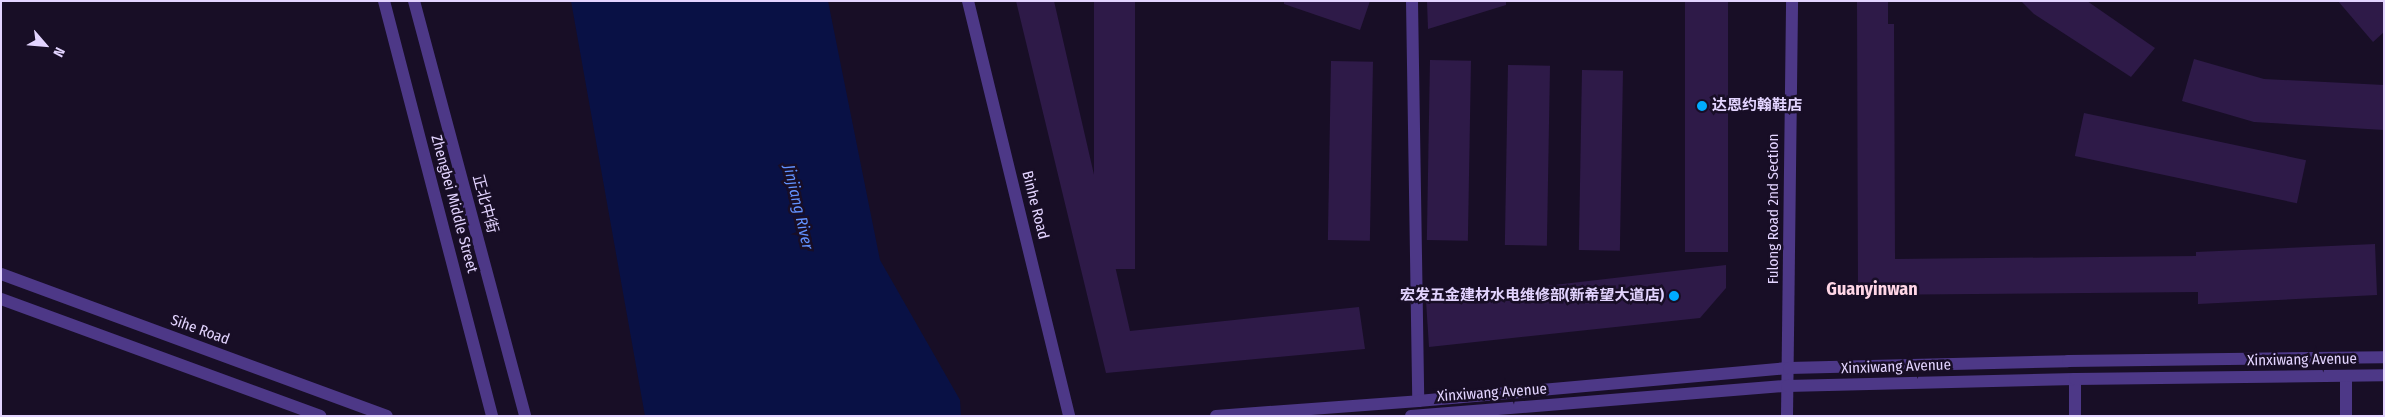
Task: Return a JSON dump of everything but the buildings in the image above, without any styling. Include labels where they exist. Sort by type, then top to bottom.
[{"type":"street","name":"Zhengbei Middle Street","points":[[384,1],[492,416]]},
{"type":"street","name":"正北中街","points":[[414,1],[525,416]]},
{"type":"street","name":"Binhe Road","points":[[968,1],[1069,416]]},
{"type":"street","points":[[1412,1],[1418,401]]},
{"type":"street","name":"Fulong Road 2nd Section","points":[[1787,416],[1792,1]]},
{"type":"street","name":"Sihe Road","points":[[1,274],[387,416]]},
{"type":"street","points":[[1,299],[320,416]]},
{"type":"street","points":[[1216,416],[1418,401],[1789,368],[2068,361],[2384,357]]},
{"type":"street","name":"Xinxiwang Avenue","points":[[1411,416],[1788,386],[2075,378],[2346,376],[2384,374]]},
{"type":"street","points":[[2346,376],[2346,416]]},
{"type":"street","points":[[2075,378],[2075,416]]},
{"type":"water","name":"Jinjiang River","points":[[571,1],[828,1],[880,260],[960,400],[961,416],[645,416]]},
{"type":"place","name":"达恩约翰鞋店","points":[[1702,106]]},
{"type":"place","name":"宏发五金建材水电维修部(新希望大道店)","points":[[1674,296]]},
{"type":"district","name":"Guanyinwan","points":[[1872,289]]}]
